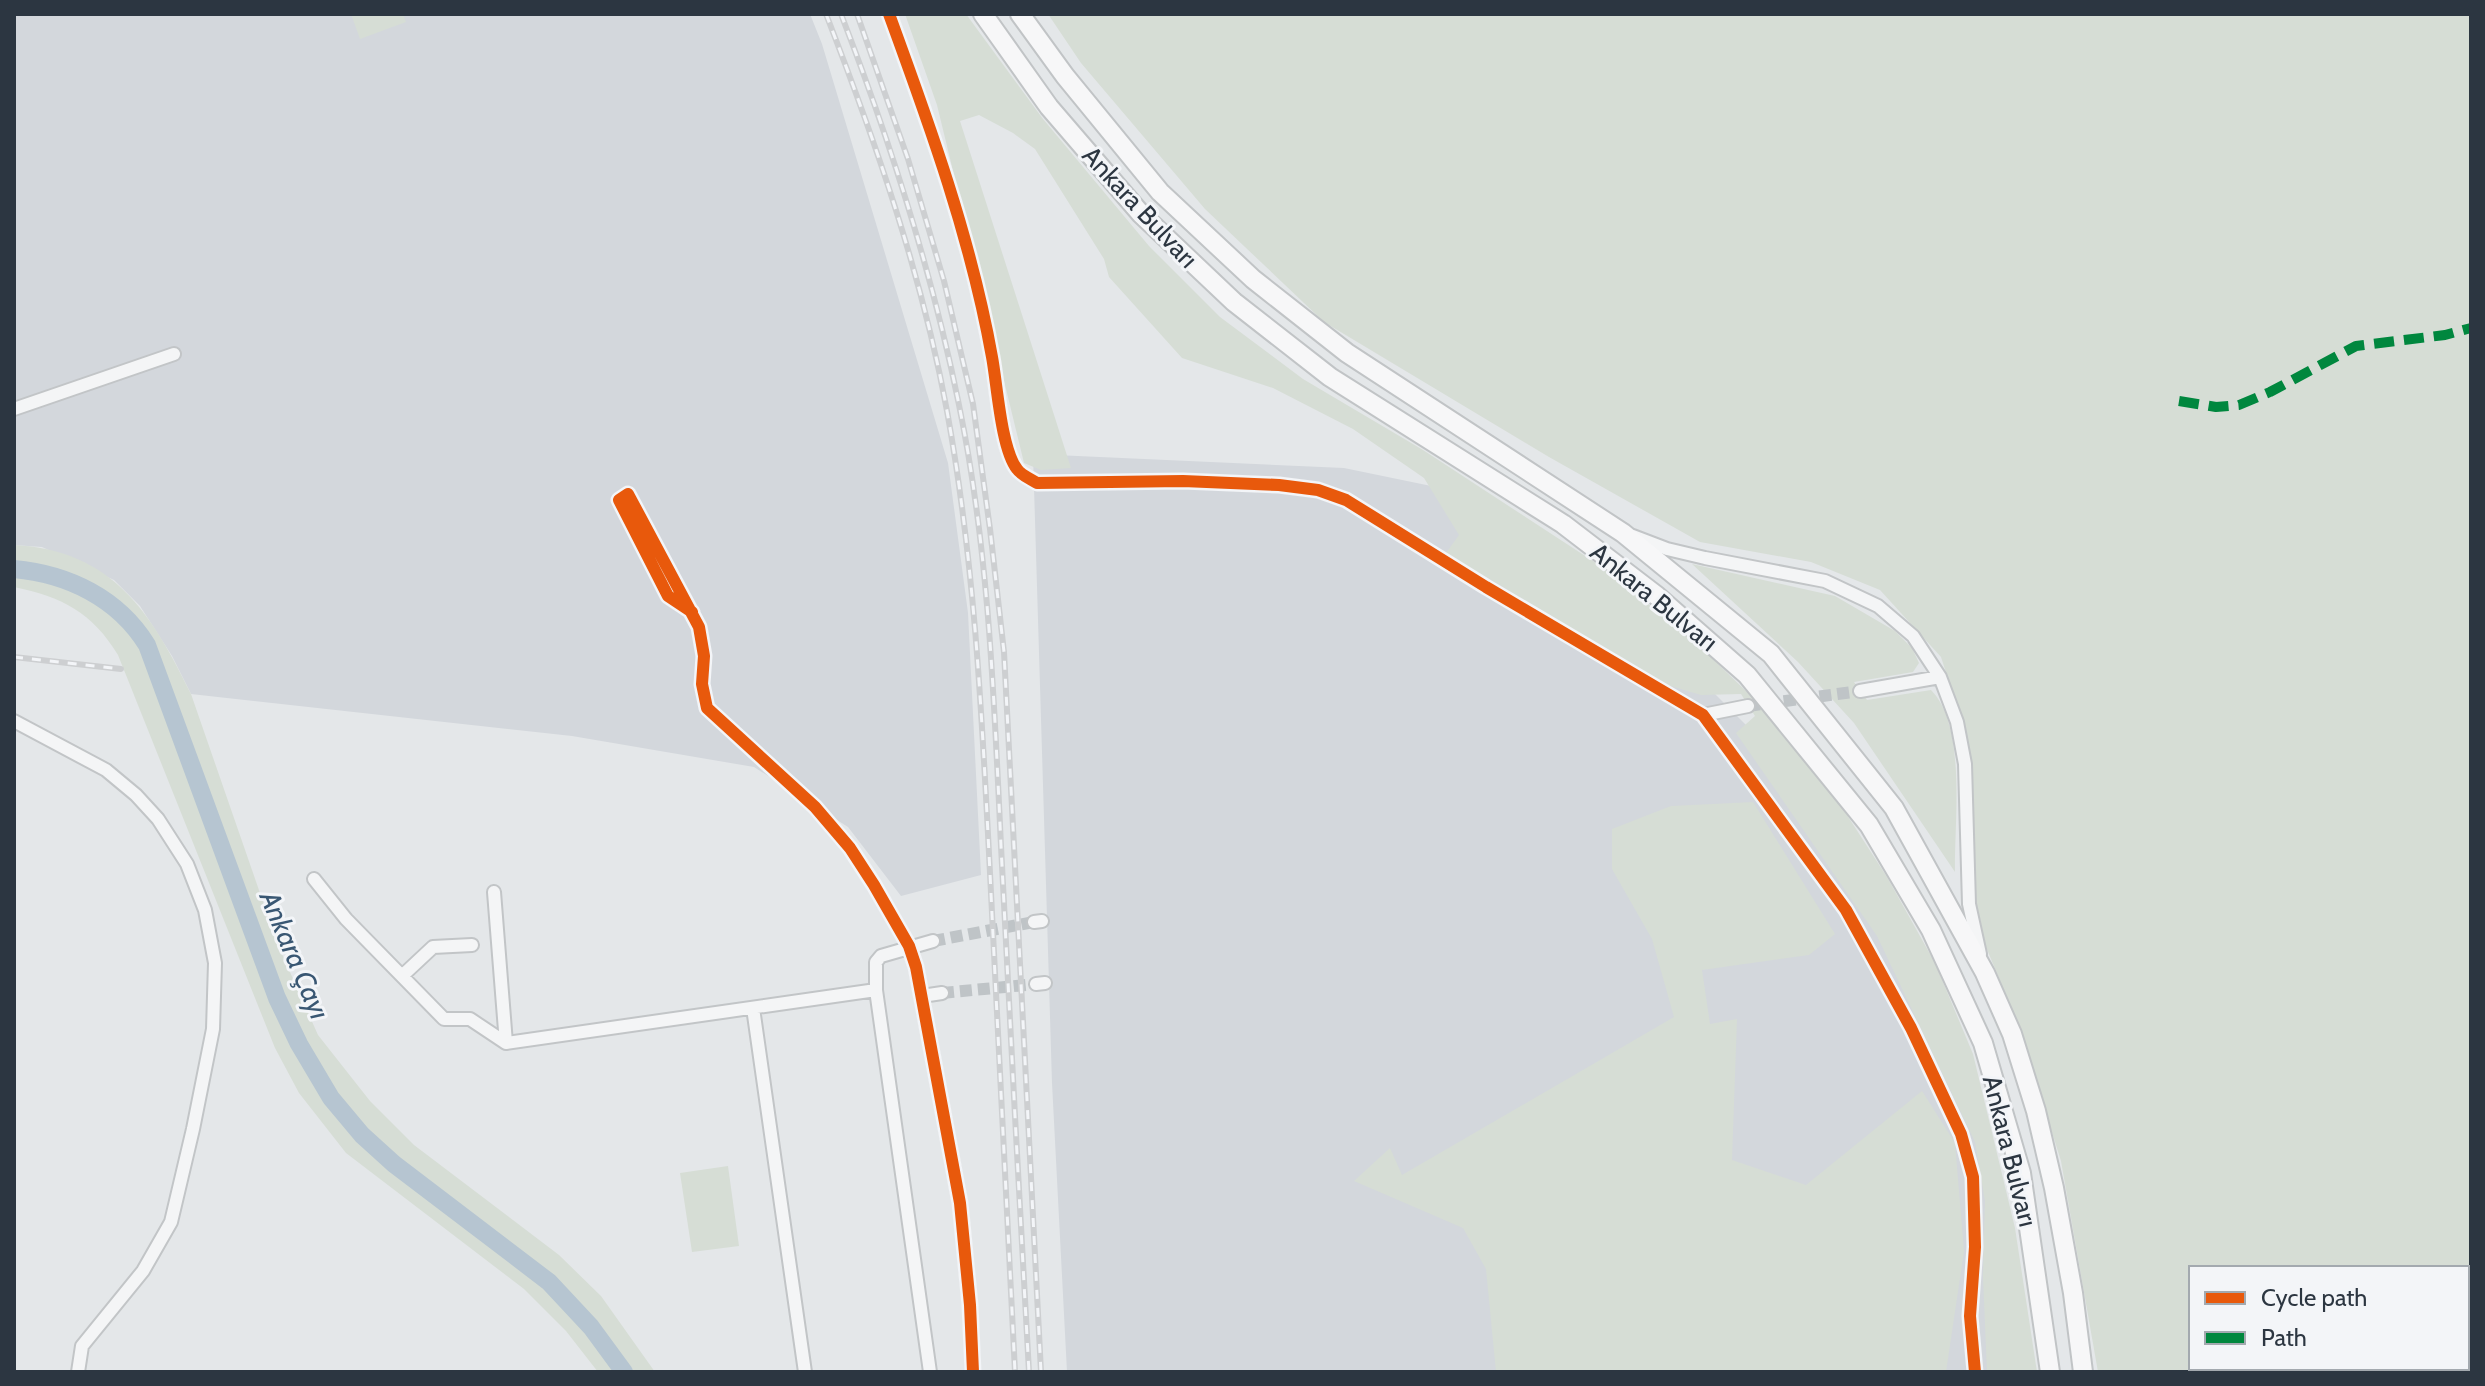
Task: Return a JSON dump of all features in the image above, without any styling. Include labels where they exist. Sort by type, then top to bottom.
[{"type":"main road","name":"Ankara Bulvarı","points":[[983,14],[1049,107],[1141,214],[1234,302],[1330,377],[1563,524],[1657,596],[1747,675],[1869,825],[1931,930],[1983,1043],[2021,1173],[2050,1372]]},
{"type":"main road","name":"Ankara Bulvarı","points":[[1020,14],[1065,76],[1160,192],[1253,279],[1347,353],[1623,533],[1771,654],[1894,808],[1985,973],[2012,1034],[2036,1111],[2054,1188],[2073,1293],[2083,1372]]},
{"type":"street","points":[[889,14],[951,190],[972,265],[992,356],[1004,437],[1017,469],[1037,483],[1183,481],[1279,485],[1318,490],[1346,500],[1703,715],[1846,910],[1911,1028],[1961,1134],[1973,1177],[1975,1247],[1970,1316],[1975,1372]]},
{"type":"street","points":[[14,409],[174,354]]},
{"type":"street","points":[[692,612],[668,596],[619,500],[628,494],[692,612],[699,627],[704,656],[702,684],[707,708],[815,807],[850,848],[909,946],[922,996],[960,1203],[973,1372]]},
{"type":"street","points":[[1623,533],[1667,549],[1825,581],[1878,606],[1913,636],[1940,677],[1957,722],[1965,764],[1969,904],[1985,973]]},
{"type":"street","points":[[1860,691],[1940,677]]},
{"type":"street","points":[[1703,715],[1748,706]]},
{"type":"street","points":[[14,721],[106,770],[158,819],[187,864],[205,910],[215,963],[213,1029],[171,1222],[143,1271],[82,1346],[78,1372]]},
{"type":"street","points":[[314,879],[346,919],[444,1019],[470,1019],[506,1043],[876,990]]},
{"type":"street","points":[[494,892],[506,1043]]},
{"type":"street","points":[[930,1372],[876,990],[876,962],[881,956],[933,941]]},
{"type":"street","points":[[402,976],[433,947],[472,945]]},
{"type":"street","points":[[922,996],[942,993]]},
{"type":"street","points":[[753,1008],[805,1372]]},
{"type":"shaded area","points":[[14,14],[810,14],[822,44],[948,463],[968,613],[981,875],[901,896],[848,827],[754,767],[572,736],[191,694],[172,656],[140,606],[114,580],[42,547],[14,545]]},
{"type":"shaded area","points":[[351,14],[403,14],[406,22],[360,39]]},
{"type":"shaded area","points":[[905,14],[966,14],[1043,119],[1149,246],[1220,317],[1303,379],[1423,450],[1602,567],[1692,639],[1773,717],[1836,798],[1887,877],[1935,963],[1973,1054],[2015,1228],[2037,1372],[1987,1372],[1983,1277],[1985,1201],[1975,1142],[1877,936],[1736,733],[1755,716],[1741,694],[1701,695],[1667,685],[1446,553],[1459,535],[1424,478],[1353,429],[1273,388],[1182,358],[1109,277],[1104,259],[1035,149],[979,115],[960,121],[1071,468],[1041,470],[1024,463],[937,105]]},
{"type":"shaded area","points":[[1048,14],[2471,14],[2471,1372],[2098,1372],[2061,1161],[2018,1024],[1986,947],[1973,887],[1969,840],[1972,763],[1941,657],[1880,590],[1811,562],[1700,542],[1549,457],[1324,322],[1205,209],[1081,63]]},
{"type":"shaded area","points":[[1033,454],[1344,468],[1436,487],[1658,637],[1820,799],[1985,1121],[2023,1372],[1067,1372],[1052,1083]]},
{"type":"shaded area","points":[[14,545],[78,559],[103,573],[125,591],[144,613],[191,694],[278,945],[318,1035],[370,1101],[414,1145],[559,1255],[601,1296],[655,1372],[598,1372],[566,1331],[524,1289],[346,1153],[299,1093],[275,1048],[118,655],[98,628],[74,609],[47,596],[14,587]]},
{"type":"shaded area","points":[[1692,564],[1835,596],[1895,631],[1912,648],[1919,663],[1913,672],[1854,682],[1867,700],[1931,690],[1942,706],[1954,750],[1955,872],[1854,723],[1798,662]]},
{"type":"shaded area","points":[[1753,802],[1835,934],[1809,955],[1702,970],[1710,1024],[1737,1019],[1732,1160],[1806,1185],[1922,1091],[1955,1143],[1964,1251],[1946,1372],[1496,1372],[1486,1269],[1463,1228],[1354,1181],[1390,1148],[1402,1175],[1674,1017],[1652,939],[1612,869],[1612,829],[1671,806]]},
{"type":"shaded area","points":[[728,1166],[739,1246],[692,1252],[680,1173]]},
{"type":"waterway","name":"Ankara Çayı","points":[[14,569],[53,576],[90,591],[122,614],[147,645],[277,998],[299,1044],[331,1098],[362,1135],[394,1164],[549,1282],[591,1327],[624,1372]]},
{"type":"tunnel","points":[[1748,706],[1860,691]]},
{"type":"tunnel","points":[[933,941],[1034,922]]},
{"type":"tunnel","points":[[942,993],[1036,984]]},
{"type":"railway","points":[[826,14],[880,160],[911,260],[937,360],[957,468],[971,584],[980,699],[1015,1372]]},
{"type":"railway","points":[[841,14],[893,158],[923,256],[959,405],[977,514],[993,680],[1029,1372]]},
{"type":"railway","points":[[857,14],[908,159],[944,281],[973,404],[990,529],[1004,652],[1041,1372]]},
{"type":"railway","points":[[14,657],[121,669]]},
{"type":"marked path","points":[[2179,401],[2216,407],[2239,405],[2356,346],[2445,335],[2471,328]]},
{"type":"cycle path","points":[[889,14],[961,226],[992,357],[1003,432],[1012,460],[1021,473],[1037,483],[1183,481],[1318,490],[1346,500],[1703,715],[1846,910],[1911,1028],[1961,1134],[1973,1177],[1975,1247],[1970,1316],[1975,1372]]},
{"type":"cycle path","points":[[692,612],[668,596],[619,500],[628,494],[699,627],[704,656],[702,684],[707,708],[815,807],[850,848],[909,946],[916,967],[960,1203],[973,1372]]}]
